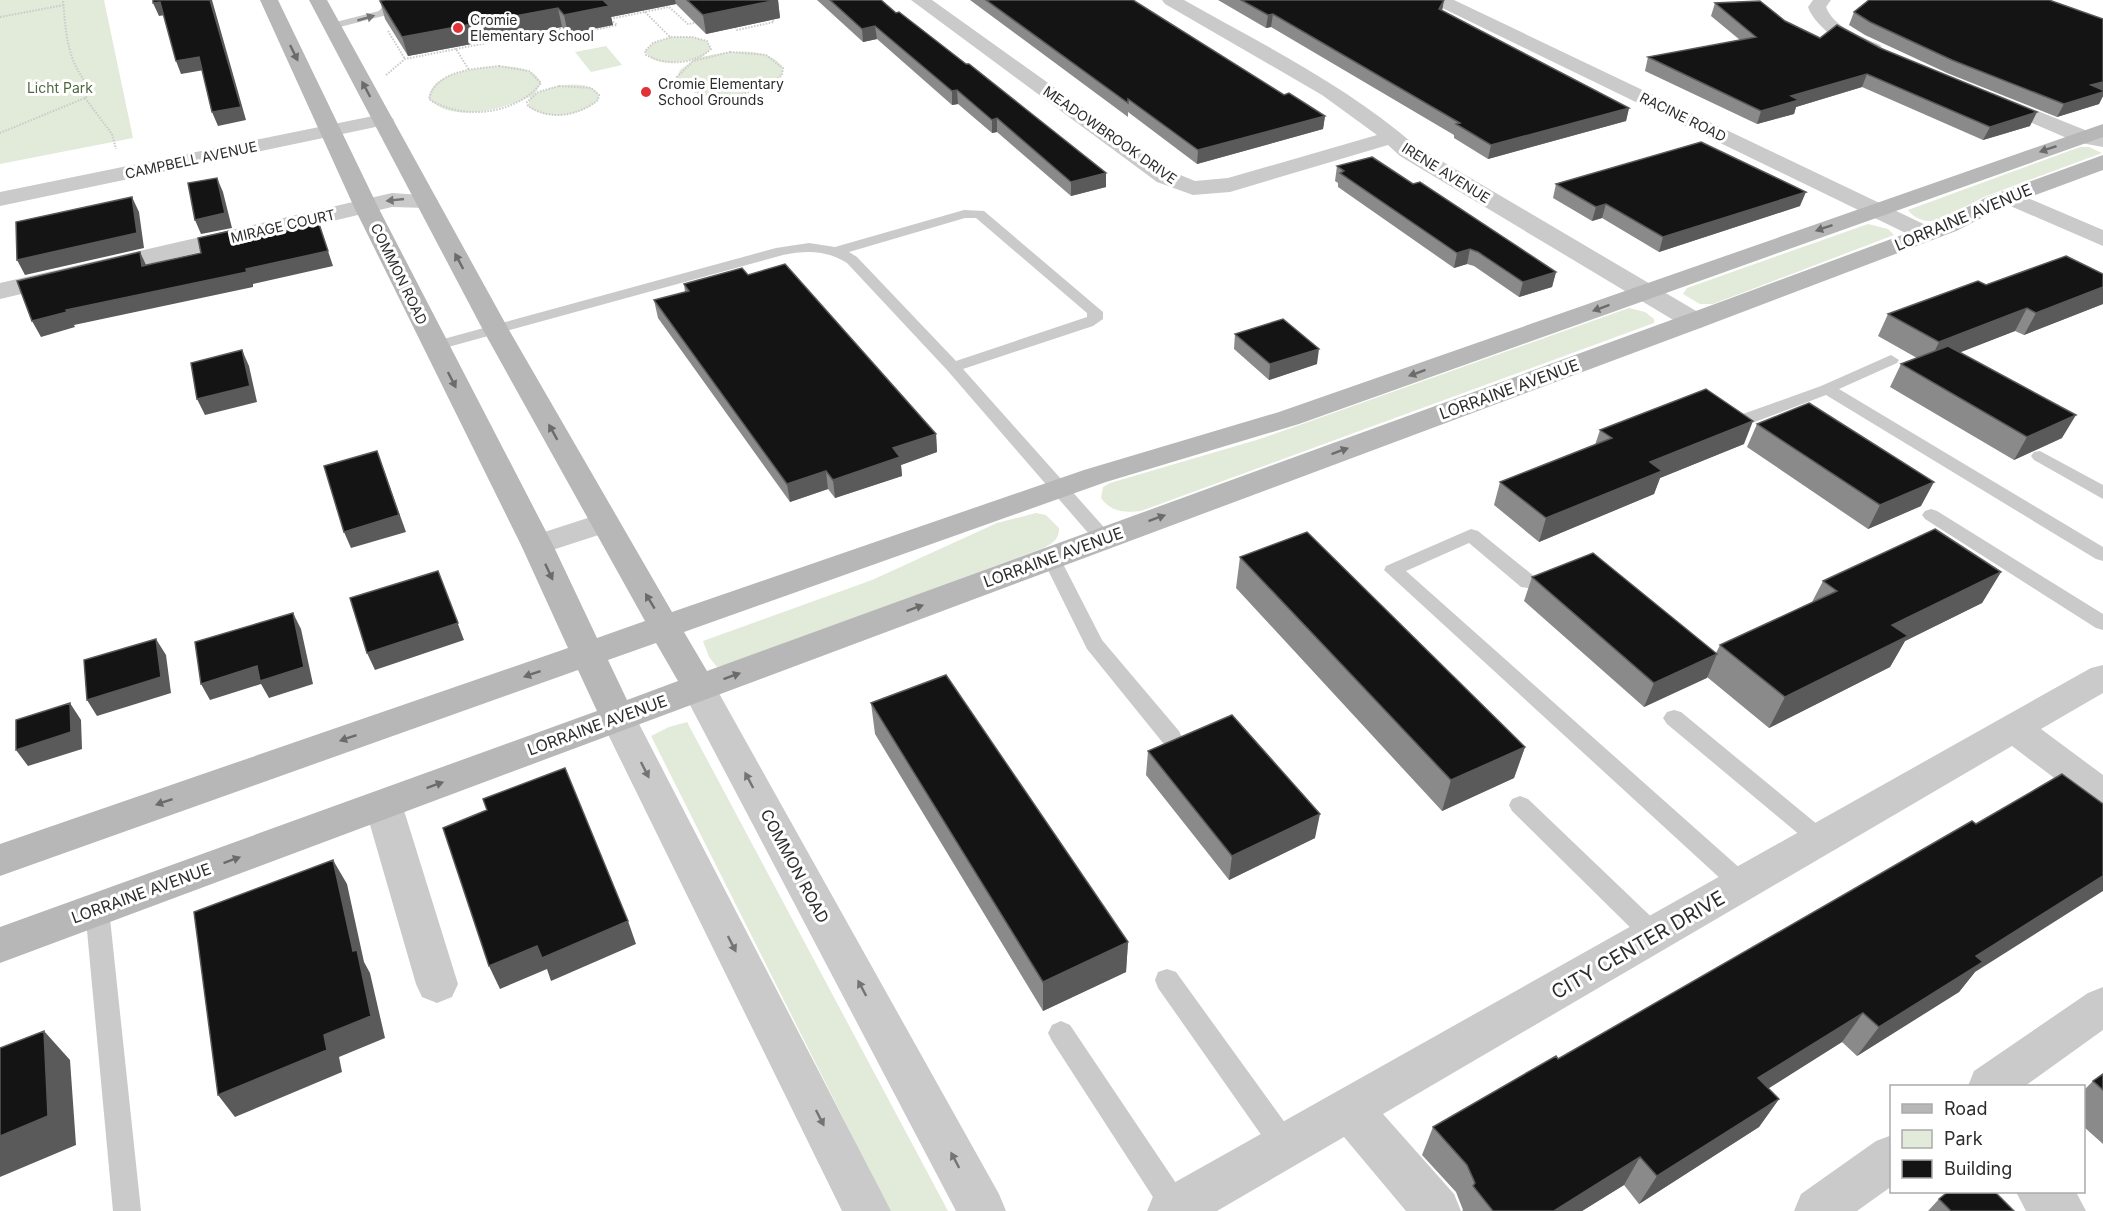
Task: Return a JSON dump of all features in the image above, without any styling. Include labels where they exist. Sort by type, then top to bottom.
[{"type":"street","name":"COMMON ROAD","points":[[269,0],[366,207],[537,545],[618,718],[867,1211]]},
{"type":"street","name":"COMMON ROAD","points":[[318,0],[496,330],[603,523],[699,688],[982,1211]]},
{"type":"street","name":"MEADOWBROOK DRIVE","points":[[920,0],[1165,177],[1192,188],[1230,184],[1392,137]]},
{"type":"street","name":"IRENE AVENUE","points":[[1171,0],[1329,91],[1374,121],[1408,151],[1694,321]]},
{"type":"street","name":"RACINE ROAD","points":[[1440,0],[1926,234]]},
{"type":"street","points":[[1822,0],[1817,7],[1818,14],[1826,22],[1836,30],[1894,59]]},
{"type":"street","points":[[1970,90],[2097,136]]},
{"type":"street","name":"CAMPBELL AVENUE","points":[[0,199],[383,120]]},
{"type":"street","name":"LORRAINE AVENUE","points":[[0,860],[1059,489],[1124,467],[1267,426],[1876,210],[2097,136]]},
{"type":"street","name":"LORRAINE AVENUE","points":[[0,945],[1694,321],[1960,221],[2009,197],[2103,162]]},
{"type":"street","points":[[2009,197],[2103,239]]},
{"type":"street","name":"MIRAGE COURT","points":[[0,291],[392,200],[426,201]]},
{"type":"street","points":[[537,545],[603,523]]},
{"type":"street","name":"CITY CENTER DRIVE","points":[[1174,1209],[1655,936],[2103,677]]},
{"type":"street","points":[[2015,729],[2103,795]]},
{"type":"street","points":[[383,804],[437,984]]},
{"type":"street","points":[[1991,1085],[2103,1006]]},
{"type":"street","points":[[1350,1110],[1437,1211]]},
{"type":"street","points":[[1818,1211],[1890,1158]]},
{"type":"street","points":[[2042,1193],[2062,1211]]},
{"type":"lane","points":[[332,26],[382,13],[389,6],[385,0]]},
{"type":"lane","points":[[435,346],[781,251],[817,246],[839,250],[964,214],[979,214],[1095,312],[1095,318],[1088,323],[953,367]]},
{"type":"lane","points":[[839,250],[852,260],[953,367],[1103,538]]},
{"type":"lane","points":[[1746,419],[1827,388],[1891,360]]},
{"type":"lane","points":[[1827,388],[2103,555]]},
{"type":"lane","points":[[2040,456],[2103,493]]},
{"type":"lane","points":[[1931,515],[2103,623]]},
{"type":"lane","points":[[1528,582],[1471,535],[1393,570],[1743,885]]},
{"type":"lane","points":[[1051,558],[1094,644],[1171,737]]},
{"type":"lane","points":[[1674,718],[1821,840]]},
{"type":"lane","points":[[1520,805],[1655,936]]},
{"type":"lane","points":[[97,909],[126,1211]]},
{"type":"lane","points":[[1167,981],[1286,1147]]},
{"type":"lane","points":[[1062,1033],[1174,1209]]},
{"type":"path","points":[[0,133],[85,98],[93,90],[81,81],[72,64],[63,0]]},
{"type":"path","points":[[0,17],[64,5]]},
{"type":"path","points":[[383,78],[405,59],[560,28],[566,36],[617,26],[610,19],[669,7],[688,24],[695,23]]},
{"type":"path","points":[[645,12],[671,37]]},
{"type":"path","points":[[735,27],[737,30],[774,22],[766,15]]},
{"type":"path","points":[[386,28],[405,59]]},
{"type":"path","points":[[671,37],[653,43],[645,51],[646,55],[659,61],[669,62],[699,58],[730,52],[746,52],[771,58],[783,68],[782,75],[776,81],[752,92],[716,95],[700,93],[679,84],[677,77],[680,70],[699,58],[711,49],[707,41],[692,37],[671,37]]},
{"type":"path","points":[[456,49],[469,70]]},
{"type":"path","points":[[469,70],[447,77],[435,84],[429,92],[429,99],[435,105],[446,109],[479,111],[515,104],[531,97],[548,88],[570,85],[591,88],[599,95],[598,100],[585,110],[551,115],[540,113],[528,106],[527,102],[531,97],[541,83],[538,76],[529,71],[499,66],[469,70]]},
{"type":"path","points":[[85,98],[112,134],[116,149]]},
{"type":"green space","name":"Licht Park","points":[[0,0],[104,0],[133,138],[0,164]]},
{"type":"green space","points":[[671,37],[692,37],[707,41],[711,49],[702,57],[734,52],[767,55],[783,68],[782,75],[760,89],[744,93],[711,96],[696,93],[684,87],[677,77],[680,70],[695,59],[661,62],[654,60],[645,51],[653,43]]},
{"type":"green space","points":[[606,46],[622,65],[591,72],[575,52]]},
{"type":"green space","points":[[499,66],[523,69],[534,74],[541,83],[535,94],[559,86],[578,85],[594,89],[599,95],[598,100],[583,110],[554,115],[544,114],[528,106],[530,97],[506,106],[464,113],[439,107],[429,99],[431,90],[446,77],[468,70]]},
{"type":"green space","points":[[2080,147],[2089,147],[2102,153],[1984,197],[1940,220],[1922,220],[1908,210]]},
{"type":"green space","points":[[1868,224],[1888,229],[1894,235],[1713,304],[1700,304],[1683,294],[1687,288]]},
{"type":"green space","points":[[1629,308],[1645,312],[1654,319],[1654,323],[1141,511],[1119,511],[1109,506],[1101,498],[1103,487],[1110,483],[1260,439]]},
{"type":"green space","points":[[1036,513],[1046,515],[1059,528],[1055,540],[1044,548],[728,664],[717,667],[709,657],[703,641],[872,580],[997,523]]},
{"type":"green space","points":[[687,722],[948,1211],[890,1211],[651,736],[669,727]]},
{"type":"building","points":[[153,0],[210,0],[241,107],[212,112],[199,57],[176,61],[160,2],[153,3]]},
{"type":"building","points":[[603,0],[609,6],[564,15],[558,8],[402,37],[380,1]]},
{"type":"building","points":[[687,0],[777,0],[703,15]]},
{"type":"building","points":[[830,0],[881,0],[969,64],[1106,173],[1071,182],[997,118],[992,120],[957,90],[952,91],[875,26],[862,29]]},
{"type":"building","points":[[986,0],[1133,0],[1284,95],[1289,93],[1325,116],[1198,150],[1128,99],[1128,103]]},
{"type":"building","points":[[1241,0],[1444,0],[1439,9],[1629,108],[1491,145],[1456,124],[1460,123],[1273,14],[1268,15]]},
{"type":"building","points":[[1869,0],[2049,0],[2103,19],[2103,82],[2091,85],[2103,92],[2064,104],[1952,60],[1870,22],[1854,12]]},
{"type":"building","points":[[1760,1],[1785,21],[1820,38],[1837,25],[1880,48],[2037,112],[1990,127],[1867,74],[1791,96],[1799,100],[1761,111],[1648,57],[1756,37],[1715,3]]},
{"type":"building","points":[[1701,142],[1806,192],[1663,237],[1606,204],[1596,207],[1556,184]]},
{"type":"building","points":[[1372,157],[1413,184],[1420,182],[1556,272],[1523,282],[1478,252],[1470,249],[1457,253],[1340,173],[1344,171],[1337,166]]},
{"type":"building","points":[[217,178],[225,213],[195,220],[188,183]]},
{"type":"building","points":[[132,197],[137,233],[17,260],[16,222]]},
{"type":"building","points":[[319,224],[328,251],[246,269],[247,272],[66,310],[67,312],[32,321],[17,281],[140,252],[142,266],[201,253],[198,238],[230,231],[232,242]]},
{"type":"building","points":[[2066,256],[2103,274],[2103,287],[2036,313],[2027,308],[1939,342],[1888,314],[1978,281],[1986,285]]},
{"type":"building","points":[[785,264],[936,434],[893,448],[900,457],[833,480],[826,471],[787,484],[654,300],[689,291],[684,284],[742,268],[748,275]]},
{"type":"building","points":[[1283,319],[1319,349],[1270,364],[1235,334]]},
{"type":"building","points":[[1948,346],[2076,415],[2027,437],[1901,364]]},
{"type":"building","points":[[242,350],[250,386],[197,399],[191,363]]},
{"type":"building","points":[[1706,389],[1753,421],[1650,462],[1662,471],[1546,518],[1500,482],[1612,438],[1600,430]]},
{"type":"building","points":[[1809,403],[1934,482],[1880,505],[1757,424]]},
{"type":"building","points":[[377,451],[399,515],[344,532],[324,466]]},
{"type":"building","points":[[1935,529],[2001,572],[1892,625],[1908,636],[1785,697],[1720,645],[1837,591],[1823,581]]},
{"type":"building","points":[[1307,532],[1525,747],[1451,780],[1240,557]]},
{"type":"building","points":[[1593,553],[1717,654],[1654,683],[1532,577]]},
{"type":"building","points":[[438,571],[458,623],[367,653],[350,598]]},
{"type":"building","points":[[293,613],[304,667],[260,681],[257,666],[201,684],[195,642]]},
{"type":"building","points":[[156,639],[161,677],[87,700],[84,660]]},
{"type":"building","points":[[946,675],[1128,942],[1043,982],[871,703]]},
{"type":"building","points":[[70,703],[71,732],[16,750],[16,720]]},
{"type":"building","points":[[1232,715],[1320,814],[1232,856],[1148,751]]},
{"type":"building","points":[[565,768],[628,921],[542,958],[537,946],[489,966],[443,828],[487,810],[483,799]]},
{"type":"building","points":[[2062,774],[2103,804],[2103,876],[1976,956],[1983,962],[1879,1027],[1863,1013],[1758,1078],[1779,1099],[1657,1176],[1640,1157],[1554,1211],[1493,1211],[1473,1186],[1475,1183],[1467,1165],[1433,1127],[1556,1056],[1558,1059],[1972,821],[1976,824]]},
{"type":"building","points":[[333,860],[353,951],[357,950],[371,1016],[324,1035],[327,1050],[218,1095],[194,912]]},
{"type":"building","points":[[44,1031],[48,1116],[0,1136],[0,1048]]},
{"type":"building","points":[[2103,1074],[2103,1090],[2093,1081]]},
{"type":"building","points":[[1946,1193],[1996,1193],[2014,1211],[1951,1211],[1939,1199]]},
{"type":"place","name":"Cromie Elementary School","points":[[458,28]]},
{"type":"place","name":"Cromie Elementary School Grounds","points":[[646,92]]}]
